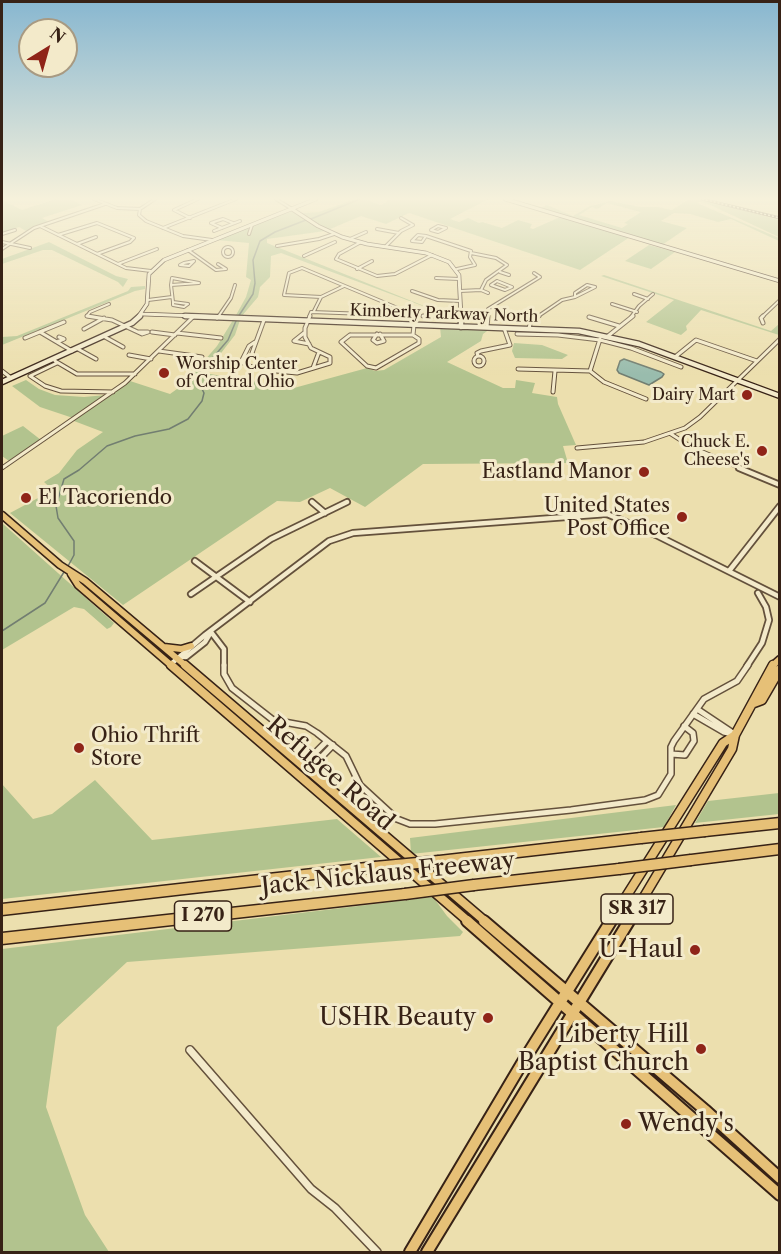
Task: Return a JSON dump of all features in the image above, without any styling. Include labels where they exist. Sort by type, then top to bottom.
[{"type":"highway","name":"Jack Nicklaus Freeway","points":[[2,910],[780,823]]},
{"type":"highway","name":"Jack Nicklaus Freeway","points":[[2,939],[780,849]]},
{"type":"main road","name":"Refugee Road","points":[[2,515],[67,571],[78,585],[176,660],[305,768],[779,1173]]},
{"type":"main road","name":"Refugee Road","points":[[67,571],[85,580],[163,646],[560,1003],[775,1192]]},
{"type":"main road","points":[[163,646],[181,649],[191,646]]},
{"type":"main road","name":"SR 317","points":[[427,1252],[732,749],[735,735],[754,703],[754,695],[775,662],[780,659]]},
{"type":"main road","name":"SR 317","points":[[754,703],[762,700],[780,669]]},
{"type":"main road","name":"SR 317","points":[[410,1252],[560,1003],[723,743],[735,735]]},
{"type":"street","points":[[104,258],[133,270],[151,272]]},
{"type":"street","points":[[118,264],[135,258]]},
{"type":"street","points":[[113,392],[59,391],[45,386],[30,376],[72,351],[127,326],[141,315],[148,300],[147,283],[151,272],[170,258]]},
{"type":"street","points":[[210,266],[229,258]]},
{"type":"street","points":[[336,258],[341,263],[384,278],[427,258]]},
{"type":"street","points":[[438,258],[457,269],[461,327]]},
{"type":"street","points":[[457,269],[475,265],[470,258]]},
{"type":"street","points":[[481,290],[489,278],[507,267],[505,262],[488,258]]},
{"type":"street","points":[[701,258],[780,281]]},
{"type":"street","points":[[194,261],[202,259],[218,270],[226,269],[218,264]]},
{"type":"street","points":[[357,269],[372,261]]},
{"type":"street","points":[[314,311],[395,315],[402,312],[402,310],[367,298],[345,286],[302,268],[289,273],[289,283],[283,294],[321,297],[345,286]]},
{"type":"street","points":[[500,272],[509,275]]},
{"type":"street","points":[[488,327],[488,309],[540,277],[534,273]]},
{"type":"street","points":[[436,278],[459,279]]},
{"type":"street","points":[[489,278],[520,290]]},
{"type":"street","points":[[171,285],[199,283],[172,279],[171,285],[173,302]]},
{"type":"street","points":[[497,281],[491,285],[505,290],[512,287]]},
{"type":"street","points":[[217,318],[231,298],[235,285]]},
{"type":"street","points":[[529,328],[529,323],[562,300],[575,297],[583,295],[595,287],[588,285],[575,293],[575,297]]},
{"type":"street","points":[[460,291],[481,290],[489,293]]},
{"type":"street","points":[[412,291],[438,300],[460,301]]},
{"type":"street","points":[[634,294],[648,299]]},
{"type":"street","points":[[608,336],[637,312],[639,306],[654,294]]},
{"type":"street","points":[[148,300],[172,297]]},
{"type":"street","points":[[276,371],[297,373],[331,361],[330,357],[309,344],[304,333],[306,321],[321,297]]},
{"type":"street","points":[[763,323],[761,318],[780,300]]},
{"type":"street","points":[[109,304],[90,312],[87,316],[104,318],[139,332]]},
{"type":"street","points":[[612,304],[637,312]]},
{"type":"street","name":"Kimberly Parkway North","points":[[141,315],[529,328],[602,334],[675,357],[780,396]]},
{"type":"street","points":[[423,316],[460,316]]},
{"type":"street","points":[[2,468],[113,392],[151,359],[193,317]]},
{"type":"street","points":[[589,317],[619,326]]},
{"type":"street","points":[[84,329],[104,318]]},
{"type":"street","points":[[255,342],[249,346],[242,357],[245,365],[252,367],[260,364],[252,353],[264,320]]},
{"type":"street","points":[[26,338],[64,322]]},
{"type":"street","points":[[413,335],[414,325]]},
{"type":"street","points":[[478,356],[477,353],[481,351],[510,345],[504,328]]},
{"type":"street","points":[[40,332],[72,351]]},
{"type":"street","points":[[152,332],[221,338]]},
{"type":"street","points":[[304,333],[294,341],[309,344]]},
{"type":"street","points":[[517,334],[558,335],[600,340],[631,348],[681,367]]},
{"type":"street","points":[[602,334],[591,370],[595,377],[646,399]]},
{"type":"street","points":[[350,335],[413,335],[419,339],[419,343],[376,368],[367,366],[341,342],[350,335]]},
{"type":"street","points":[[105,336],[123,347]]},
{"type":"street","points":[[57,342],[63,339],[59,337]]},
{"type":"street","points":[[675,357],[696,339],[757,361]]},
{"type":"street","points":[[576,448],[644,442],[671,434],[698,419],[780,339]]},
{"type":"street","points":[[78,349],[96,359]]},
{"type":"street","points":[[159,351],[202,357]]},
{"type":"street","points":[[313,368],[319,352]]},
{"type":"street","points":[[129,356],[151,359]]},
{"type":"street","points":[[55,361],[72,372],[82,374],[135,374]]},
{"type":"street","points":[[2,382],[55,361]]},
{"type":"street","points":[[518,369],[591,370]]},
{"type":"street","points":[[2,371],[11,378]]},
{"type":"street","points":[[553,392],[555,371]]},
{"type":"street","points":[[671,434],[693,448],[780,485]]},
{"type":"street","points":[[312,502],[324,513]]},
{"type":"street","points":[[191,594],[271,539],[347,502]]},
{"type":"street","points":[[729,571],[780,506]]},
{"type":"street","points":[[176,660],[191,646],[329,541],[351,533],[597,514],[610,515],[647,530],[780,597]]},
{"type":"street","points":[[195,561],[250,602]]},
{"type":"street","points":[[211,632],[220,641],[225,652],[224,674],[232,688],[273,720],[308,727],[327,741],[349,760],[355,778],[365,790],[397,819],[413,825],[507,817],[645,800],[658,795],[667,784],[672,770],[672,744],[684,726],[706,697],[736,682],[761,644],[769,620],[766,607],[758,593]]},
{"type":"street","points":[[205,642],[211,632]]},
{"type":"street","points":[[176,660],[186,657],[205,642],[214,639],[220,641]]},
{"type":"street","points":[[695,711],[724,732],[735,735]]},
{"type":"street","points":[[671,754],[685,754],[694,741],[693,733],[684,726]]},
{"type":"street","points":[[305,768],[327,741]]},
{"type":"street","points":[[305,768],[333,746]]},
{"type":"street","points":[[190,1050],[311,1189],[335,1208],[377,1252]]},
{"type":"street","points":[[775,1192],[779,1173]]},
{"type":"green space","points":[[6,258],[21,258],[2,264],[2,259]]},
{"type":"green space","points":[[68,258],[80,258],[116,276],[128,279],[123,287],[118,282]]},
{"type":"green space","points":[[248,258],[271,258],[270,277],[260,287],[258,297],[241,317],[235,317],[246,297],[251,280],[246,277]]},
{"type":"green space","points":[[293,258],[303,258],[439,312]]},
{"type":"green space","points":[[543,258],[599,258],[580,270]]},
{"type":"green space","points":[[630,258],[667,258],[651,269],[625,261]]},
{"type":"green space","points":[[604,275],[771,331],[779,324],[779,335],[701,310],[681,335],[646,322],[674,300],[601,276]]},
{"type":"green space","points":[[145,286],[145,289],[2,345],[2,337],[17,336],[128,291],[131,287]]},
{"type":"green space","points":[[233,320],[240,320],[235,335],[208,370],[210,374],[294,388],[367,368],[375,371],[384,370],[441,337],[440,327],[490,329],[483,334],[481,341],[447,362],[503,388],[515,388],[516,380],[535,383],[532,393],[557,397],[576,445],[563,446],[568,463],[423,464],[365,507],[330,488],[300,502],[277,501],[123,605],[10,513],[53,490],[44,482],[59,473],[77,450],[103,432],[74,421],[76,419],[40,407],[12,386],[26,380],[39,389],[55,395],[84,397],[106,395],[85,410],[87,411],[130,381],[170,394],[184,384],[217,346]]},
{"type":"green space","points":[[514,343],[542,345],[568,355],[562,359],[515,358],[512,351]]},
{"type":"green space","points":[[23,426],[41,440],[9,461],[2,456],[2,436]]},
{"type":"green space","points":[[2,523],[114,623],[111,627],[107,629],[84,609],[74,607],[2,650]]},
{"type":"green space","points":[[95,780],[152,840],[337,819],[381,857],[2,899],[2,784],[33,819],[52,814]]},
{"type":"green space","points":[[779,793],[779,814],[695,823],[708,801]]},
{"type":"green space","points":[[676,805],[664,827],[411,854],[410,838]]},
{"type":"green space","points":[[433,897],[463,932],[460,936],[127,962],[57,1027],[46,1107],[85,1215],[109,1252],[2,1252],[2,949]]},
{"type":"shaded area","points":[[624,359],[664,374],[649,385],[619,373],[617,370],[620,361]]},
{"type":"waterway","points":[[238,317],[253,294],[254,258]]},
{"type":"waterway","points":[[67,568],[74,555],[74,541],[58,518],[56,506],[64,479],[79,470],[107,446],[135,436],[169,429],[188,419],[202,401],[204,393],[197,379],[198,375],[228,340],[236,321]]},
{"type":"waterway","points":[[2,631],[45,603],[64,572]]},
{"type":"place","name":"Worship Center of Central Ohio","points":[[164,373]]},
{"type":"place","name":"Dairy Mart","points":[[747,395]]},
{"type":"place","name":"Chuck E. Cheese's","points":[[762,451]]},
{"type":"place","name":"Eastland Manor","points":[[644,472]]},
{"type":"place","name":"El Tacoriendo","points":[[26,498]]},
{"type":"place","name":"United States Post Office","points":[[682,517]]},
{"type":"place","name":"Ohio Thrift Store","points":[[79,748]]},
{"type":"place","name":"U-Haul","points":[[695,950]]},
{"type":"place","name":"USHR Beauty","points":[[488,1018]]},
{"type":"place","name":"Liberty Hill Baptist Church","points":[[701,1049]]},
{"type":"place","name":"Wendy's","points":[[626,1124]]}]
